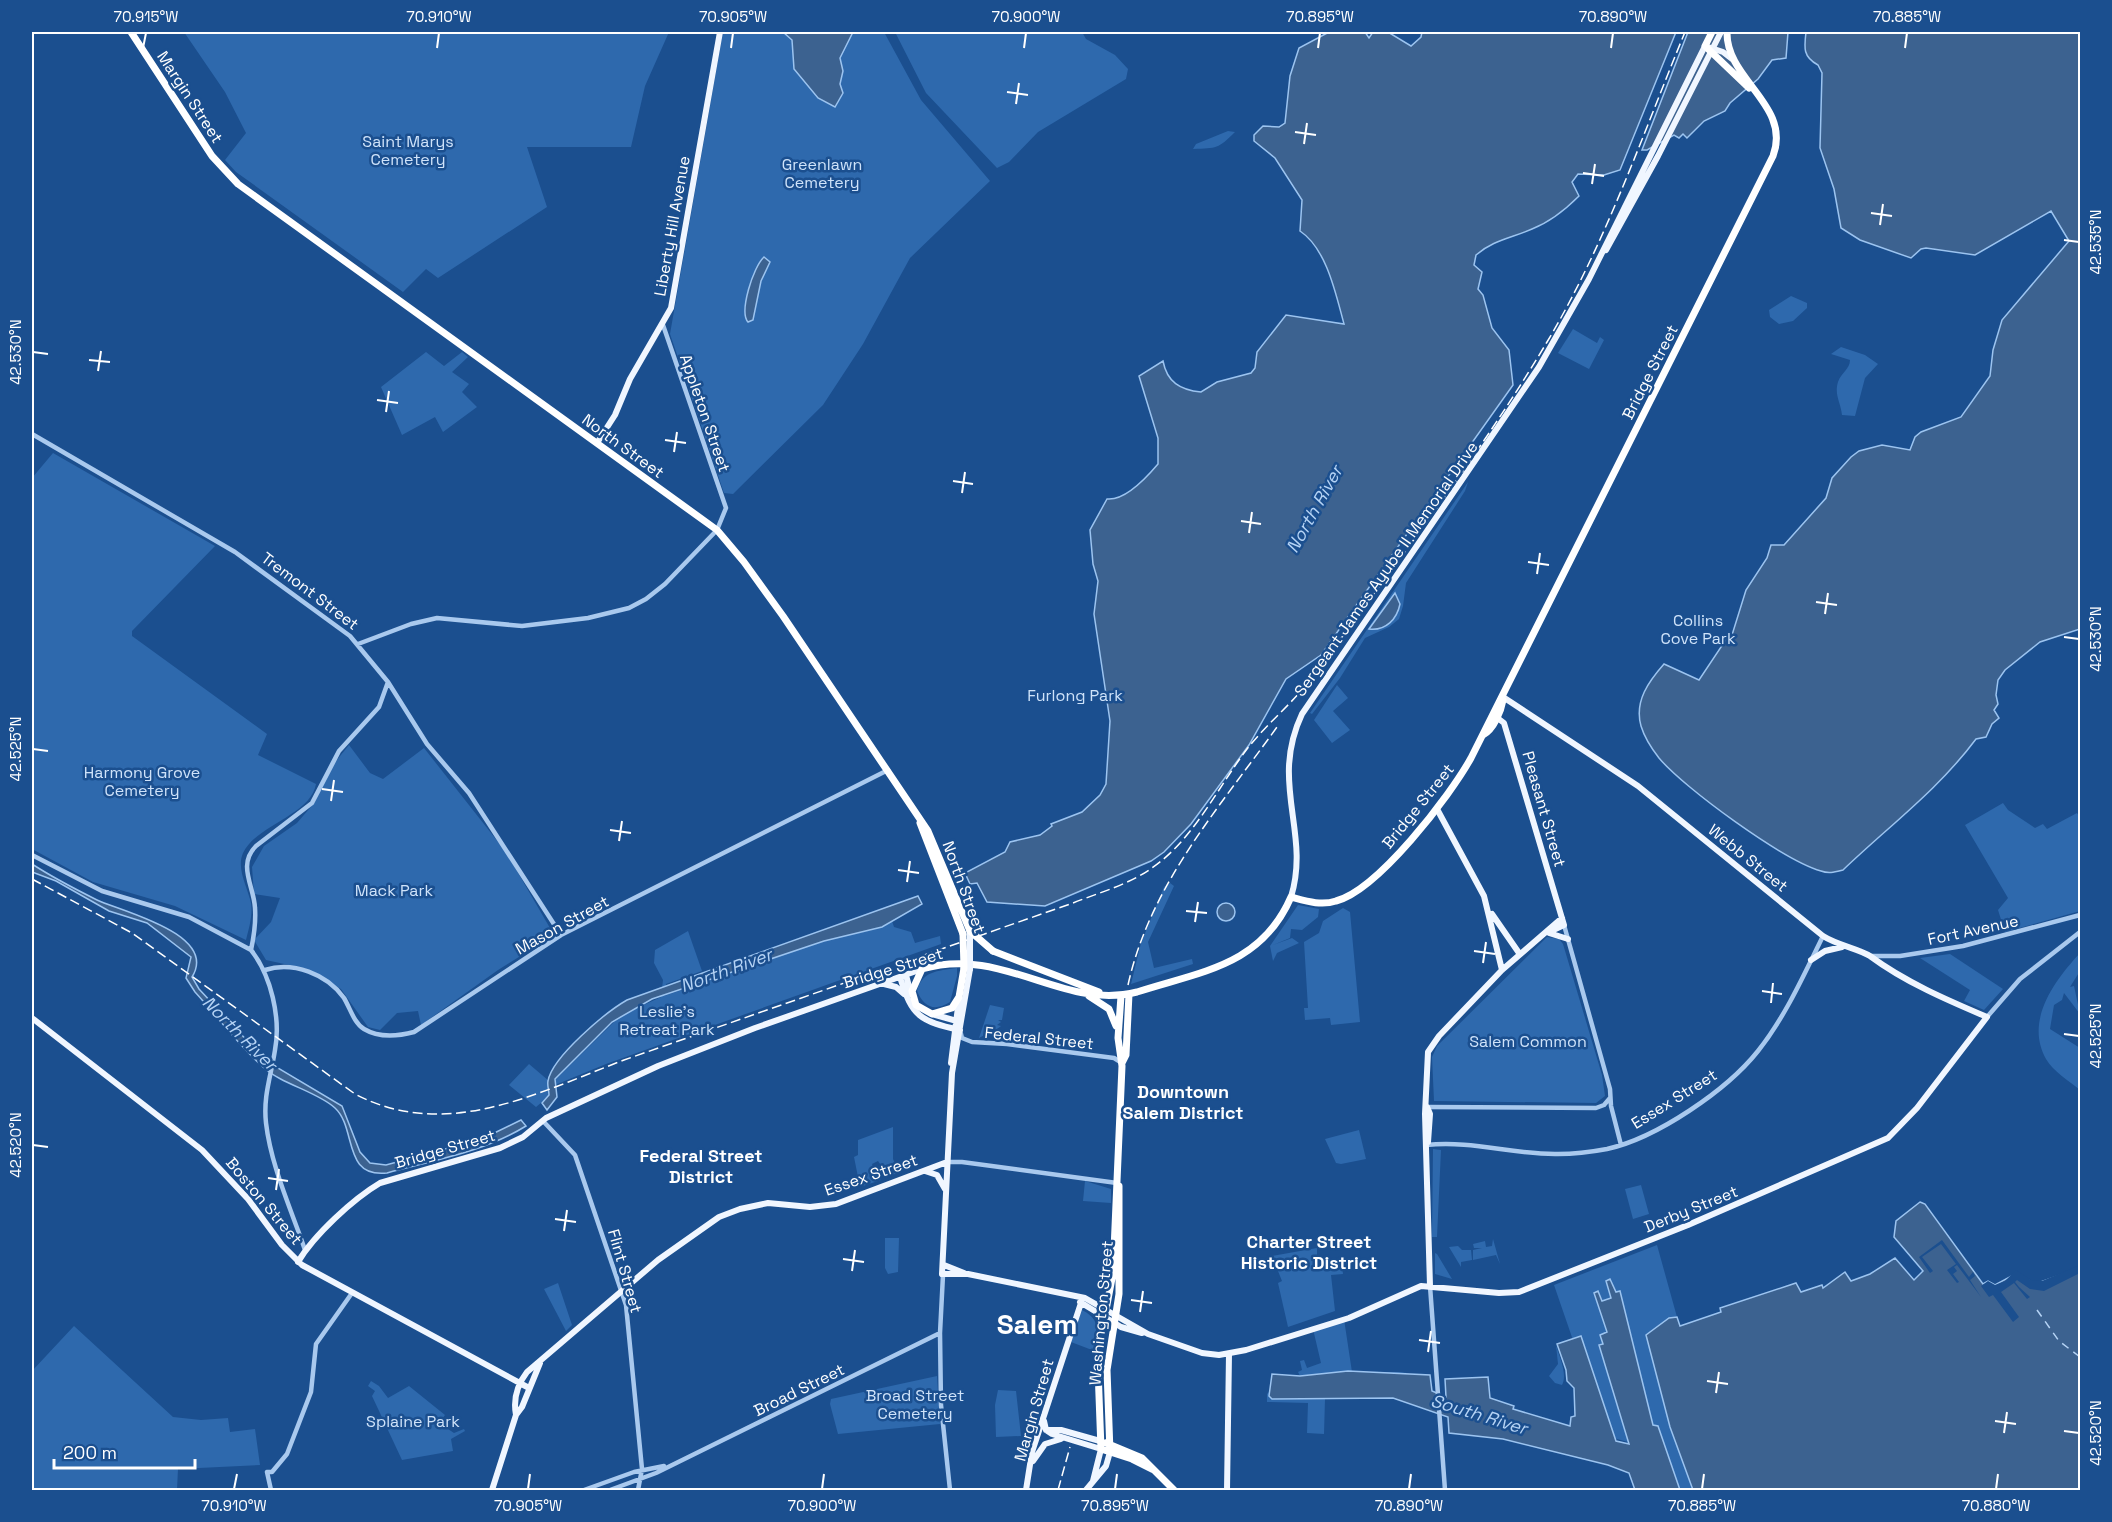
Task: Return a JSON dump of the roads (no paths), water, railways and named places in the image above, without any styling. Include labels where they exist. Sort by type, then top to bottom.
[{"type":"highway","name":"Margin Street","points":[[131,32],[212,156],[228,175]]},
{"type":"highway","points":[[1710,48],[1712,32]]},
{"type":"highway","name":"Bridge Street","points":[[922,969],[951,963],[981,963],[1076,990],[1110,996],[1129,994],[1246,953],[1271,932],[1291,897],[1328,903],[1348,895],[1403,850],[1437,809],[1463,772],[1494,716],[1773,156],[1778,135],[1775,122],[1767,107],[1732,59],[1727,32]]},
{"type":"highway","name":"Bridge Street","points":[[1710,48],[1754,91]]},
{"type":"highway","name":"North Street","points":[[228,175],[717,530],[778,609],[920,820],[966,932],[967,969],[959,997]]},
{"type":"highway","points":[[966,932],[993,951],[1110,996]]},
{"type":"highway","points":[[922,969],[908,995],[916,1005],[932,1014],[949,1010],[959,997]]},
{"type":"highway","points":[[1076,990],[1109,1009],[1118,1038]]},
{"type":"highway","name":"Washington Street","points":[[1122,1063],[1126,1055],[1129,994]]},
{"type":"highway","name":"Washington Street","points":[[1101,1445],[1097,1382],[1113,1273],[1119,1183],[1122,1063],[1118,1038],[1120,996]]},
{"type":"highway","name":"Washington Street","points":[[1110,1448],[1107,1370],[1115,1320],[1120,1248],[1121,1194],[1119,1183]]},
{"type":"highway","points":[[1101,1445],[1152,1469],[1174,1491]]},
{"type":"main road","name":"Liberty Hill Avenue","points":[[597,443],[615,415],[630,380],[663,326],[672,303],[720,32]]},
{"type":"main road","name":"Sergeant James Ayube II Memorial Drive","points":[[1589,279],[1651,152],[1721,32]]},
{"type":"main road","name":"Sergeant James Ayube II Memorial Drive","points":[[1291,897],[1297,864],[1288,766],[1290,747],[1302,714],[1519,399],[1658,156],[1710,48]]},
{"type":"main road","name":"Bridge Street","points":[[1710,48],[1732,59]]},
{"type":"main road","name":"Webb Street","points":[[1503,697],[1638,786],[1822,936],[1843,947],[1869,955],[1886,969],[1987,1017]]},
{"type":"main road","name":"Pleasant Street","points":[[1494,716],[1504,723],[1563,922]]},
{"type":"main road","points":[[1437,809],[1484,896],[1502,970]]},
{"type":"main road","points":[[1488,908],[1519,953]]},
{"type":"main road","points":[[1430,1286],[1426,1145],[1429,1139],[1430,1114],[1427,1107],[1427,1058],[1435,1040],[1519,953],[1563,922]]},
{"type":"main road","points":[[1546,933],[1568,939]]},
{"type":"main road","points":[[1811,960],[1825,951],[1843,947]]},
{"type":"main road","name":"Bridge Street","points":[[298,1262],[305,1250],[364,1194],[380,1183],[500,1148],[523,1137],[543,1121],[673,1060],[922,969]]},
{"type":"main road","name":"North Street","points":[[948,1270],[944,1247],[952,1072],[956,1029],[967,969]]},
{"type":"main road","points":[[903,976],[910,1007],[920,1016],[956,1029]]},
{"type":"main road","points":[[880,984],[896,987],[908,995]]},
{"type":"main road","name":"North Street","points":[[958,1021],[959,997]]},
{"type":"main road","points":[[932,1014],[958,1021]]},
{"type":"main road","name":"Derby Street","points":[[1229,1354],[1349,1318],[1417,1287],[1430,1286],[1509,1294],[1754,1197],[1892,1135],[1917,1108],[1987,1017]]},
{"type":"main road","name":"Boston Street","points":[[32,1018],[196,1144],[243,1193],[282,1245],[298,1262],[529,1388]]},
{"type":"main road","name":"Essex Street","points":[[516,1415],[514,1406],[520,1383],[527,1372],[676,1246],[711,1221],[729,1213],[768,1203],[810,1207],[836,1204],[947,1162]]},
{"type":"main road","points":[[924,1171],[937,1175],[946,1193]]},
{"type":"main road","points":[[948,1270],[1085,1298],[1115,1320],[1148,1334],[1202,1353],[1229,1354],[1227,1491]]},
{"type":"main road","points":[[1057,1293],[1106,1314]]},
{"type":"main road","name":"Margin Street","points":[[1026,1491],[1038,1436],[1081,1303]]},
{"type":"main road","name":"Essex Street","points":[[493,1487],[516,1415],[522,1407],[540,1363]]},
{"type":"main road","points":[[1044,1418],[1046,1430]]},
{"type":"main road","points":[[1046,1430],[1063,1439],[1101,1445]]},
{"type":"main road","points":[[1038,1436],[1046,1430],[1061,1430],[1101,1445]]},
{"type":"main road","points":[[1030,1467],[1045,1444],[1063,1439]]},
{"type":"main road","points":[[1094,1480],[1101,1445]]},
{"type":"main road","points":[[1086,1491],[1106,1466],[1110,1448]]},
{"type":"street","name":"Appleton Street","points":[[663,326],[726,508],[717,530]]},
{"type":"street","name":"Tremont Street","points":[[32,434],[235,552],[358,644],[388,682],[427,744],[481,810],[561,936]]},
{"type":"street","points":[[358,644],[411,624],[436,618],[522,626],[588,618],[629,608],[662,587],[717,530]]},
{"type":"street","points":[[251,950],[255,909],[246,868],[250,854],[256,846],[312,803],[339,752],[379,707],[388,682]]},
{"type":"street","name":"Mason Street","points":[[265,970],[285,966],[304,970],[337,990],[362,1028],[381,1035],[403,1035],[424,1027],[561,936],[888,770]]},
{"type":"street","points":[[32,855],[102,891],[189,917],[251,950],[265,970],[277,1032],[265,1093],[265,1114],[272,1153],[305,1250]]},
{"type":"street","name":"Fort Avenue","points":[[1869,955],[1884,958],[1943,950],[2080,915]]},
{"type":"street","points":[[1563,922],[1621,1145]]},
{"type":"street","name":"Derby Street","points":[[1987,1017],[2020,979],[2080,933]]},
{"type":"street","name":"Essex Street","points":[[1426,1145],[1470,1144],[1556,1154],[1594,1151],[1621,1145],[1671,1120],[1713,1093],[1740,1070],[1765,1041],[1822,936]]},
{"type":"street","name":"Federal Street","points":[[956,1029],[962,1038],[972,1042],[1007,1044],[1114,1058],[1122,1063]]},
{"type":"street","points":[[1427,1107],[1596,1108],[1604,1105],[1610,1098]]},
{"type":"street","name":"Flint Street","points":[[543,1121],[573,1152],[592,1200],[621,1293],[628,1325],[642,1469],[641,1480]]},
{"type":"street","name":"Essex Street","points":[[947,1162],[962,1162],[1119,1183]]},
{"type":"street","points":[[948,1270],[942,1290],[940,1333],[942,1417],[950,1491]]},
{"type":"street","points":[[1430,1286],[1445,1491]]},
{"type":"street","points":[[271,1491],[267,1472],[272,1472],[284,1459],[301,1422],[314,1384],[316,1344],[352,1293]]},
{"type":"street","name":"Broad Street","points":[[610,1491],[641,1480],[940,1333]]},
{"type":"street","name":"Broad Street","points":[[584,1491],[642,1469],[667,1466]]},
{"type":"street","points":[[638,1491],[641,1480]]},
{"type":"water","points":[[783,32],[853,32],[840,58],[843,71],[840,84],[843,93],[835,107],[818,98],[794,69],[792,40]]},
{"type":"water","name":"North River","points":[[1329,32],[1365,32],[1369,38],[1373,32],[1388,32],[1411,46],[1421,37],[1422,32],[1676,32],[1620,170],[1604,175],[1578,174],[1572,182],[1579,196],[1563,210],[1539,226],[1496,243],[1476,255],[1474,265],[1482,272],[1478,289],[1483,295],[1492,328],[1509,350],[1513,385],[1321,655],[1286,679],[1249,745],[1191,824],[1164,852],[1151,861],[1045,906],[987,902],[977,883],[970,884],[965,873],[1005,852],[1010,842],[1040,835],[1052,826],[1051,824],[1082,812],[1100,795],[1106,784],[1110,721],[1094,614],[1098,581],[1093,564],[1090,530],[1107,499],[1114,499],[1128,492],[1158,464],[1158,438],[1139,376],[1163,361],[1171,380],[1181,387],[1201,392],[1217,382],[1251,373],[1255,368],[1257,352],[1286,315],[1344,324],[1324,261],[1309,239],[1300,231],[1302,200],[1275,158],[1254,141],[1254,135],[1263,126],[1279,127],[1285,123],[1290,76],[1299,48]]},
{"type":"water","points":[[1688,32],[1788,32],[1786,58],[1772,60],[1758,79],[1730,103],[1725,111],[1704,121],[1687,138],[1683,134],[1679,138],[1674,135],[1647,150],[1642,150]]},
{"type":"water","points":[[1806,32],[2080,32],[2080,629],[2040,642],[2005,670],[1998,680],[1996,695],[1998,704],[1994,710],[1999,718],[1992,724],[1986,737],[1976,739],[1946,775],[1843,870],[1829,873],[1783,853],[1735,822],[1672,771],[1656,754],[1642,730],[1639,717],[1644,692],[1664,664],[1699,680],[1727,638],[1732,635],[1746,590],[1767,558],[1771,545],[1784,545],[1826,498],[1832,478],[1851,457],[1859,451],[1882,445],[1910,450],[1915,437],[1921,432],[1961,417],[1990,376],[1993,350],[2002,320],[2069,241],[2051,211],[1975,255],[1926,248],[1921,249],[1911,258],[1860,240],[1841,228],[1834,189],[1820,148],[1822,73],[1818,65],[1807,55]]},
{"type":"water","points":[[764,257],[770,262],[761,281],[753,320],[748,322],[745,309],[746,300],[756,270]]},
{"type":"water","points":[[1395,593],[1400,604],[1396,615],[1385,626],[1369,629]]},
{"type":"water","points":[[32,864],[97,900],[163,926],[180,937],[192,948],[197,962],[192,977],[199,989],[266,1061],[342,1106],[360,1152],[370,1163],[386,1165],[482,1139],[521,1120],[526,1126],[476,1149],[387,1173],[373,1172],[363,1168],[352,1150],[342,1117],[335,1108],[263,1067],[236,1040],[195,992],[186,978],[191,957],[147,923],[109,911],[56,881],[32,872]]},
{"type":"water","name":"North River","points":[[918,896],[922,904],[882,927],[824,941],[652,999],[612,1022],[555,1079],[557,1097],[547,1110],[542,1103],[549,1095],[548,1081],[559,1060],[581,1036],[606,1014],[627,1000]]},
{"type":"water","points":[[1226,903],[1232,906],[1235,912],[1232,918],[1226,921],[1220,918],[1217,912],[1220,906]]},
{"type":"water","points":[[1920,1202],[1925,1204],[1983,1284],[1988,1281],[1995,1285],[2017,1273],[2035,1284],[2080,1268],[2080,1490],[1693,1490],[1670,1427],[1646,1335],[1669,1318],[1677,1317],[1680,1326],[1721,1312],[1720,1308],[1796,1283],[1801,1292],[1822,1285],[1823,1288],[1845,1272],[1851,1281],[1870,1274],[1895,1258],[1914,1280],[1923,1271],[1894,1237],[1896,1221]]},
{"type":"water","name":"South River","points":[[1610,1279],[1616,1292],[1620,1291],[1653,1425],[1658,1426],[1680,1490],[1635,1490],[1629,1473],[1608,1465],[1503,1439],[1449,1433],[1448,1417],[1393,1398],[1272,1399],[1269,1396],[1272,1374],[1300,1376],[1348,1371],[1430,1375],[1432,1391],[1446,1397],[1445,1379],[1488,1377],[1490,1398],[1514,1406],[1513,1409],[1570,1426],[1571,1417],[1575,1416],[1574,1388],[1567,1381],[1566,1370],[1557,1344],[1581,1336],[1616,1441],[1629,1444],[1599,1345],[1603,1344],[1600,1335],[1607,1332],[1594,1293],[1598,1291],[1602,1301],[1611,1298],[1606,1281]]},
{"type":"railway","points":[[1305,688],[1430,518],[1490,431],[1547,342],[1605,229],[1685,32]]},
{"type":"railway","points":[[32,879],[132,933],[355,1094],[389,1108],[423,1114],[457,1113],[525,1098],[624,1060],[1073,903],[1131,880],[1149,870],[1179,845],[1247,749],[1309,682]]},
{"type":"railway","points":[[1128,985],[1138,949],[1152,914],[1170,881],[1210,818],[1277,727]]},
{"type":"railway","points":[[1058,1490],[1070,1447]]},
{"type":"district","name":"Downtown Salem District","points":[[1183,1101]]},
{"type":"district","name":"Federal Street District","points":[[701,1165]]},
{"type":"district","name":"Charter Street Historic District","points":[[1309,1251]]},
{"type":"district","name":"Salem","points":[[1037,1324]]},
{"type":"park label","name":"Saint Marys Cemetery","points":[[408,150]]},
{"type":"park label","name":"Greenlawn Cemetery","points":[[822,173]]},
{"type":"park label","name":"Collins Cove Park","points":[[1698,629]]},
{"type":"park label","name":"Furlong Park","points":[[1075,695]]},
{"type":"park label","name":"Harmony Grove Cemetery","points":[[142,781]]},
{"type":"park label","name":"Mack Park","points":[[394,890]]},
{"type":"park label","name":"Leslie's Retreat Park","points":[[667,1020]]},
{"type":"park label","name":"Salem Common","points":[[1528,1041]]},
{"type":"park label","name":"Broad Street Cemetery","points":[[915,1404]]},
{"type":"park label","name":"Splaine Park","points":[[413,1421]]}]
